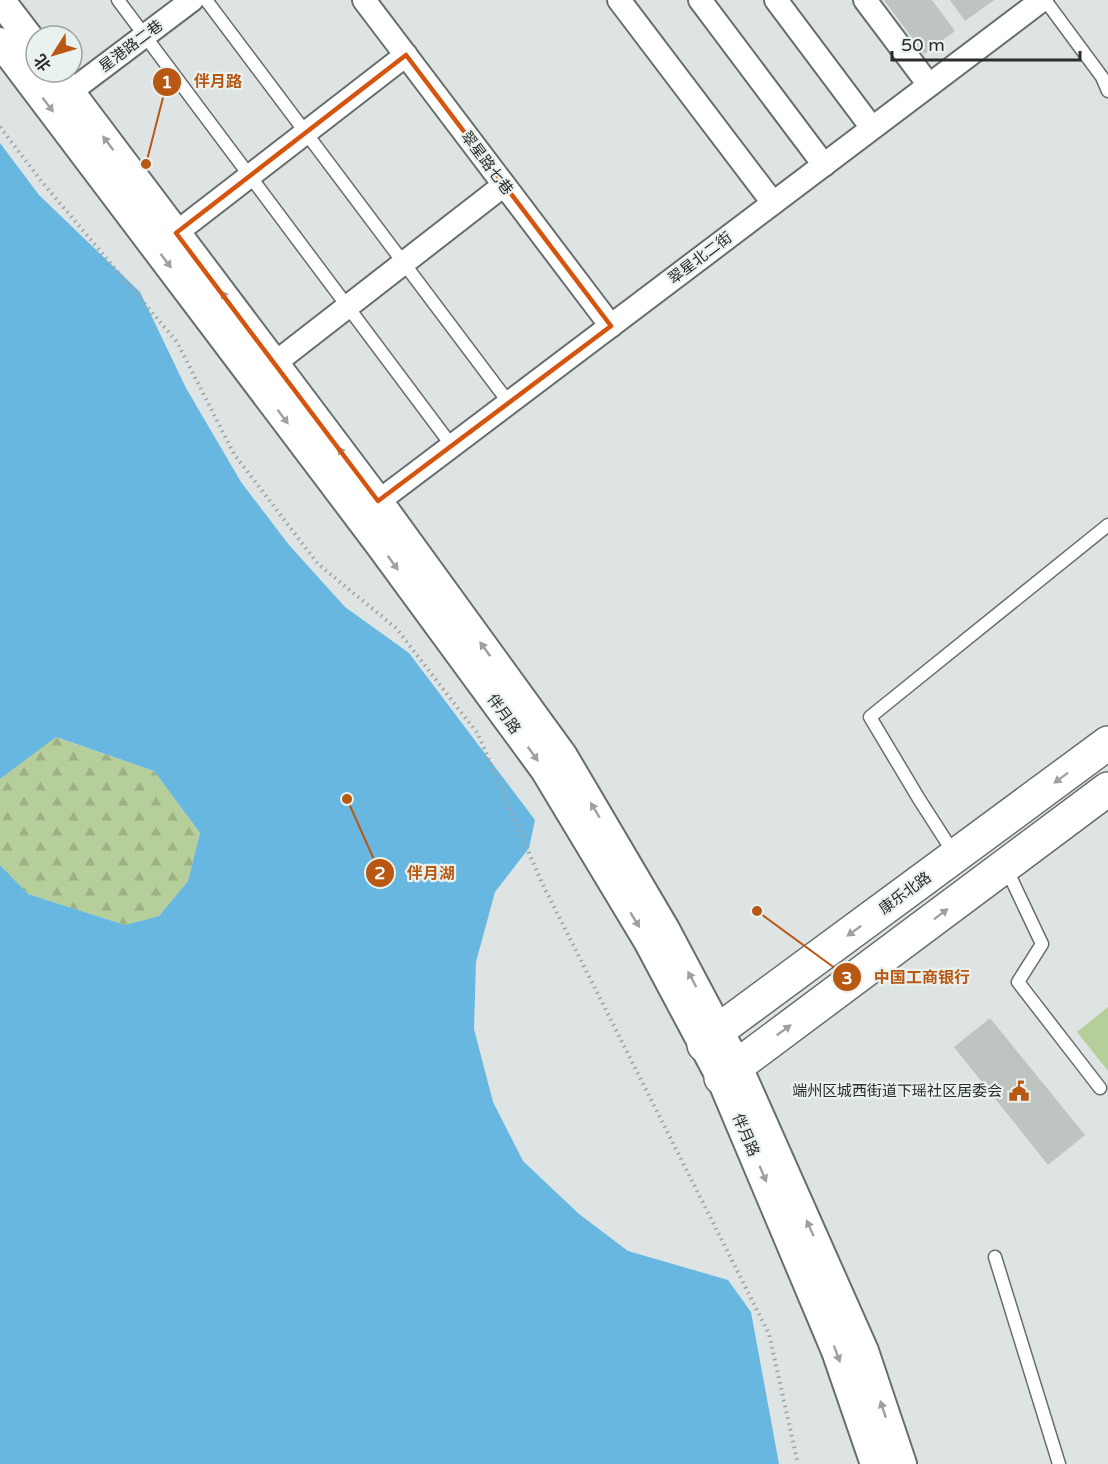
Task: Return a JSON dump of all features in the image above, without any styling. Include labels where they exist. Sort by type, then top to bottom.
[{"type":"main road","name":"康乐北路","points":[[711,1038],[1108,743]]},
{"type":"main road","points":[[729,1071],[1108,789]]},
{"type":"street","points":[[0,0],[24,31]]},
{"type":"street","name":"星港路二巷","points":[[84,70],[144,36],[192,0]]},
{"type":"street","name":"翠星路七巷","points":[[364,0],[611,326]]},
{"type":"street","points":[[619,0],[773,203]]},
{"type":"street","points":[[700,0],[824,165]]},
{"type":"street","points":[[776,0],[872,128]]},
{"type":"street","points":[[865,0],[929,86]]},
{"type":"street","name":"翠星北二街","points":[[368,508],[1044,0]]},
{"type":"street","name":"伴月路","points":[[0,42],[563,756],[665,929],[711,1038],[864,1351],[902,1464]]},
{"type":"street","points":[[176,233],[406,55]]},
{"type":"street","name":"伴月路","points":[[64,84],[275,363],[368,508]]},
{"type":"street","points":[[275,363],[504,185]]},
{"type":"street","name":"伴月路","points":[[729,1071],[836,1351],[875,1464]]},
{"type":"lane","points":[[118,0],[452,446]]},
{"type":"lane","points":[[206,0],[509,403]]},
{"type":"lane","points":[[1044,0],[1102,77],[1108,91]]},
{"type":"lane","points":[[956,856],[870,717],[1108,525]]},
{"type":"lane","points":[[1005,866],[1042,944],[1018,982],[1100,1088]]},
{"type":"lane","points":[[995,1257],[1059,1464]]},
{"type":"path","points":[[0,127],[42,182],[177,342],[234,454],[318,564],[396,628],[477,734],[541,881],[769,1334],[798,1464]]},
{"type":"highlighted area","points":[[406,55],[611,326],[378,501],[176,233]]},
{"type":"green space","points":[[55,737],[154,771],[200,833],[188,881],[159,916],[125,925],[28,894],[0,865],[0,779]]},
{"type":"green space","points":[[1108,1007],[1108,1071],[1077,1032]]},
{"type":"water","points":[[0,143],[39,195],[140,292],[186,388],[241,482],[289,545],[345,607],[409,653],[535,820],[529,848],[495,892],[476,962],[474,1029],[493,1102],[523,1161],[579,1214],[628,1251],[728,1280],[751,1312],[779,1464],[0,1464],[0,865],[28,894],[125,925],[159,916],[188,881],[200,833],[154,771],[56,737],[0,779]]},
{"type":"building","points":[[884,0],[932,0],[955,31],[924,54]]},
{"type":"building","points":[[950,0],[994,0],[965,21]]},
{"type":"building","name":"端州区城西街道下瑶社区居委会","points":[[990,1018],[1085,1135],[1048,1165],[954,1047]]},
{"type":"place","name":"伴月路","points":[[146,164]]},
{"type":"place","name":"伴月湖","points":[[347,799]]},
{"type":"place","name":"中国工商银行","points":[[757,911]]},
{"type":"place","name":"端州区城西街道下瑶社区居委会","points":[[1019,1091]]}]
